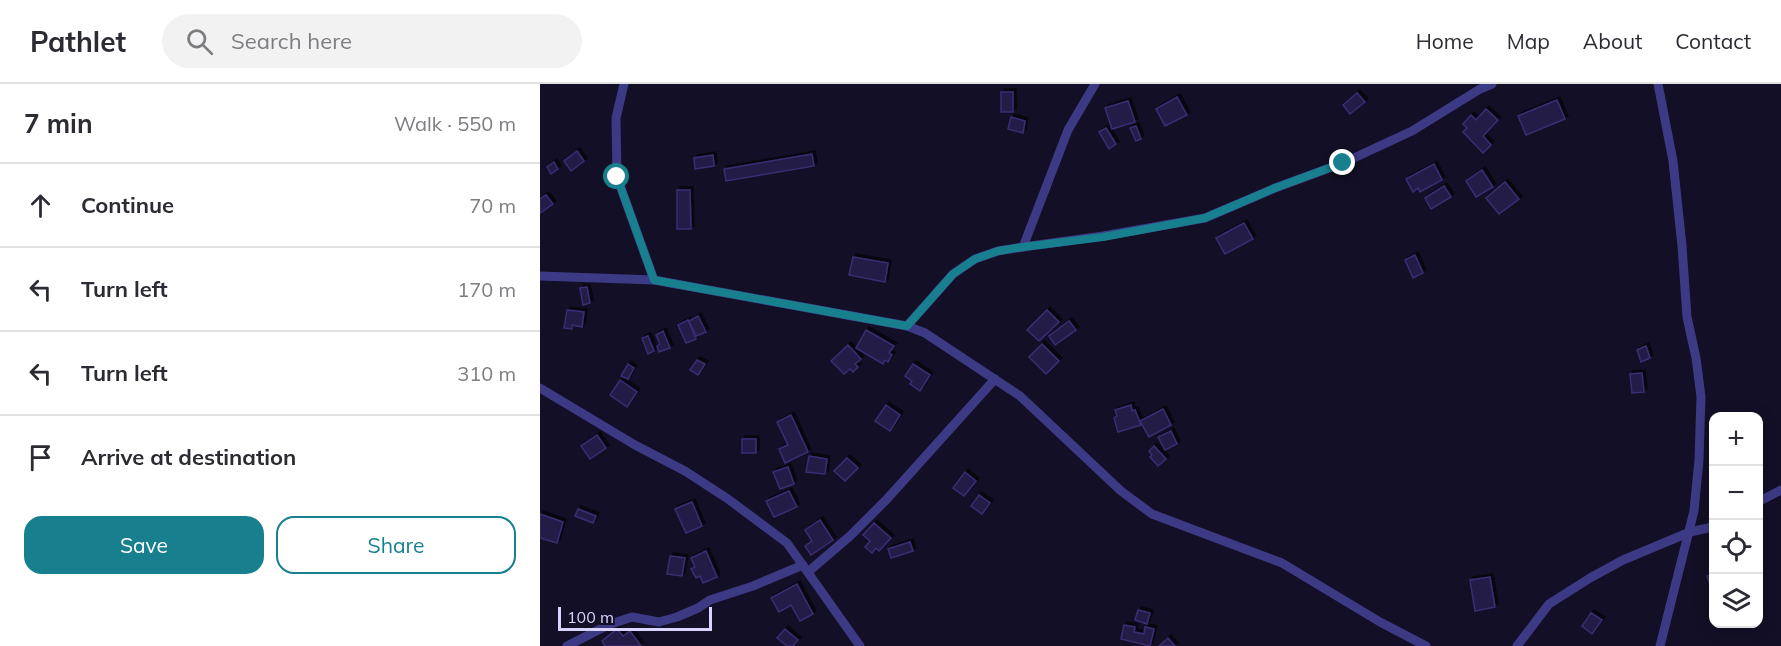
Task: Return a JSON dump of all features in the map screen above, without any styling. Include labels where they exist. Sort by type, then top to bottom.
[{"type":"street","points":[[624,84],[616,118],[617,177],[654,280]]},
{"type":"street","points":[[1023,247],[1068,130],[1095,84]]},
{"type":"street","points":[[907,326],[953,274],[975,259],[998,251],[1103,237],[1205,218],[1275,188],[1343,163],[1412,131],[1492,84]]},
{"type":"street","points":[[1658,84],[1673,161],[1687,317],[1701,397],[1699,460],[1694,511],[1660,646]]},
{"type":"street","points":[[540,276],[654,280],[907,326],[925,333],[1020,396],[1121,491],[1152,514],[1282,563],[1380,622],[1426,646]]},
{"type":"street","points":[[567,646],[608,625],[632,617],[659,621],[677,617],[710,600],[806,568],[850,536],[887,499],[995,379]]},
{"type":"street","points":[[540,388],[635,446],[685,471],[787,543],[860,646]]},
{"type":"street","points":[[1763,499],[1781,490]]},
{"type":"street","points":[[1517,646],[1549,604],[1590,578],[1623,560],[1690,532],[1709,527]]},
{"type":"building","points":[[1001,92],[1013,92],[1013,112],[1001,112]]},
{"type":"building","points":[[1357,93],[1365,102],[1350,114],[1343,105]]},
{"type":"building","points":[[1177,97],[1187,115],[1165,126],[1156,109]]},
{"type":"building","points":[[1557,100],[1565,119],[1526,135],[1518,116]]},
{"type":"building","points":[[1128,101],[1135,122],[1112,129],[1105,108]]},
{"type":"building","points":[[1486,109],[1498,120],[1483,136],[1491,145],[1483,153],[1463,132],[1467,128],[1463,124],[1471,115],[1476,120]]},
{"type":"building","points":[[1011,117],[1025,121],[1023,133],[1008,129]]},
{"type":"building","points":[[1136,126],[1141,139],[1136,141],[1130,128]]},
{"type":"building","points":[[1106,128],[1116,144],[1109,149],[1099,132]]},
{"type":"building","points":[[577,151],[584,161],[571,171],[564,161]]},
{"type":"building","points":[[812,154],[814,166],[726,181],[724,169]]},
{"type":"building","points":[[713,155],[714,166],[695,169],[694,158]]},
{"type":"building","points":[[554,162],[558,169],[551,174],[547,167]]},
{"type":"building","points":[[1434,164],[1442,180],[1420,192],[1418,188],[1413,192],[1406,179]]},
{"type":"building","points":[[1482,170],[1493,187],[1476,197],[1466,181]]},
{"type":"building","points":[[1505,182],[1519,199],[1499,214],[1486,198]]},
{"type":"building","points":[[1444,186],[1451,197],[1431,209],[1425,198]]},
{"type":"building","points":[[677,190],[690,190],[691,229],[677,229]]},
{"type":"building","points":[[546,195],[553,204],[540,213],[540,199]]},
{"type":"building","points":[[1244,223],[1253,239],[1225,254],[1216,238]]},
{"type":"building","points":[[1415,255],[1423,273],[1413,278],[1405,260]]},
{"type":"building","points":[[853,257],[888,263],[885,282],[849,275]]},
{"type":"building","points":[[587,287],[590,303],[583,305],[580,288]]},
{"type":"building","points":[[567,310],[584,312],[582,327],[572,325],[572,329],[564,328]]},
{"type":"building","points":[[1047,310],[1059,322],[1039,341],[1027,330]]},
{"type":"building","points":[[698,316],[706,332],[696,336],[689,321]]},
{"type":"building","points":[[688,320],[696,339],[686,343],[678,325]]},
{"type":"building","points":[[1069,321],[1076,330],[1055,345],[1049,336]]},
{"type":"building","points":[[866,330],[894,346],[889,353],[892,355],[888,362],[885,360],[883,364],[856,348]]},
{"type":"building","points":[[663,331],[670,348],[659,352],[657,346],[660,344],[656,335]]},
{"type":"building","points":[[648,336],[654,351],[648,354],[642,338]]},
{"type":"building","points":[[1042,344],[1059,361],[1046,374],[1029,357]]},
{"type":"building","points":[[848,345],[861,359],[855,364],[858,367],[853,372],[850,369],[844,374],[831,361]]},
{"type":"building","points":[[1646,346],[1650,358],[1641,362],[1637,350]]},
{"type":"building","points":[[697,360],[705,364],[698,375],[690,370]]},
{"type":"building","points":[[628,364],[634,368],[628,379],[621,376]]},
{"type":"building","points":[[913,364],[930,375],[920,391],[910,384],[912,381],[905,376]]},
{"type":"building","points":[[1642,373],[1644,392],[1632,393],[1630,374]]},
{"type":"building","points":[[620,380],[637,392],[627,407],[610,395]]},
{"type":"building","points":[[886,405],[900,415],[890,431],[875,421]]},
{"type":"building","points":[[1131,405],[1141,425],[1118,432],[1114,418],[1117,416],[1115,410]]},
{"type":"building","points":[[1163,409],[1171,425],[1149,437],[1140,421]]},
{"type":"building","points":[[791,415],[808,452],[785,463],[779,449],[788,445],[777,422]]},
{"type":"building","points":[[1171,431],[1177,444],[1165,450],[1158,437]]},
{"type":"building","points":[[597,435],[606,448],[590,459],[581,446]]},
{"type":"building","points":[[742,439],[756,439],[756,453],[742,453]]},
{"type":"building","points":[[1154,446],[1166,459],[1158,466],[1150,457],[1152,455],[1149,451]]},
{"type":"building","points":[[809,456],[827,459],[825,474],[806,472]]},
{"type":"building","points":[[847,458],[858,468],[845,481],[834,471]]},
{"type":"building","points":[[788,467],[794,484],[780,489],[773,472]]},
{"type":"building","points":[[965,472],[976,481],[964,496],[953,488]]},
{"type":"building","points":[[789,491],[797,507],[774,517],[766,501]]},
{"type":"building","points":[[979,495],[990,503],[982,514],[971,506]]},
{"type":"building","points":[[692,502],[702,526],[686,533],[675,509]]},
{"type":"building","points":[[578,509],[596,516],[593,523],[575,516]]},
{"type":"building","points":[[540,514],[563,522],[557,543],[540,538]]},
{"type":"building","points":[[820,520],[833,540],[811,555],[805,546],[812,541],[805,530]]},
{"type":"building","points":[[874,523],[891,538],[879,551],[876,548],[872,553],[865,547],[870,541],[863,535]]},
{"type":"building","points":[[910,542],[913,551],[891,558],[888,549]]},
{"type":"building","points":[[706,551],[717,577],[703,583],[700,576],[696,578],[691,569],[695,567],[691,558]]},
{"type":"building","points":[[670,556],[685,558],[682,576],[667,574]]},
{"type":"building","points":[[1490,577],[1495,607],[1475,611],[1470,580]]},
{"type":"building","points":[[797,584],[813,614],[800,621],[791,605],[779,612],[771,598]]},
{"type":"building","points":[[1138,610],[1150,613],[1147,624],[1135,620]]},
{"type":"building","points":[[1591,613],[1602,620],[1592,634],[1582,626]]},
{"type":"building","points":[[1124,625],[1135,627],[1134,632],[1144,634],[1145,627],[1154,629],[1150,646],[1121,639]]},
{"type":"building","points":[[617,629],[623,636],[630,631],[641,646],[605,646],[602,641]]},
{"type":"building","points":[[785,629],[798,640],[793,646],[787,646],[777,638]]},
{"type":"building","points":[[1168,638],[1175,646],[1159,646]]},
{"type":"route","points":[[617,177],[654,280],[907,326],[953,274],[975,259],[998,251],[1103,237],[1205,218],[1275,188],[1343,163]]}]
